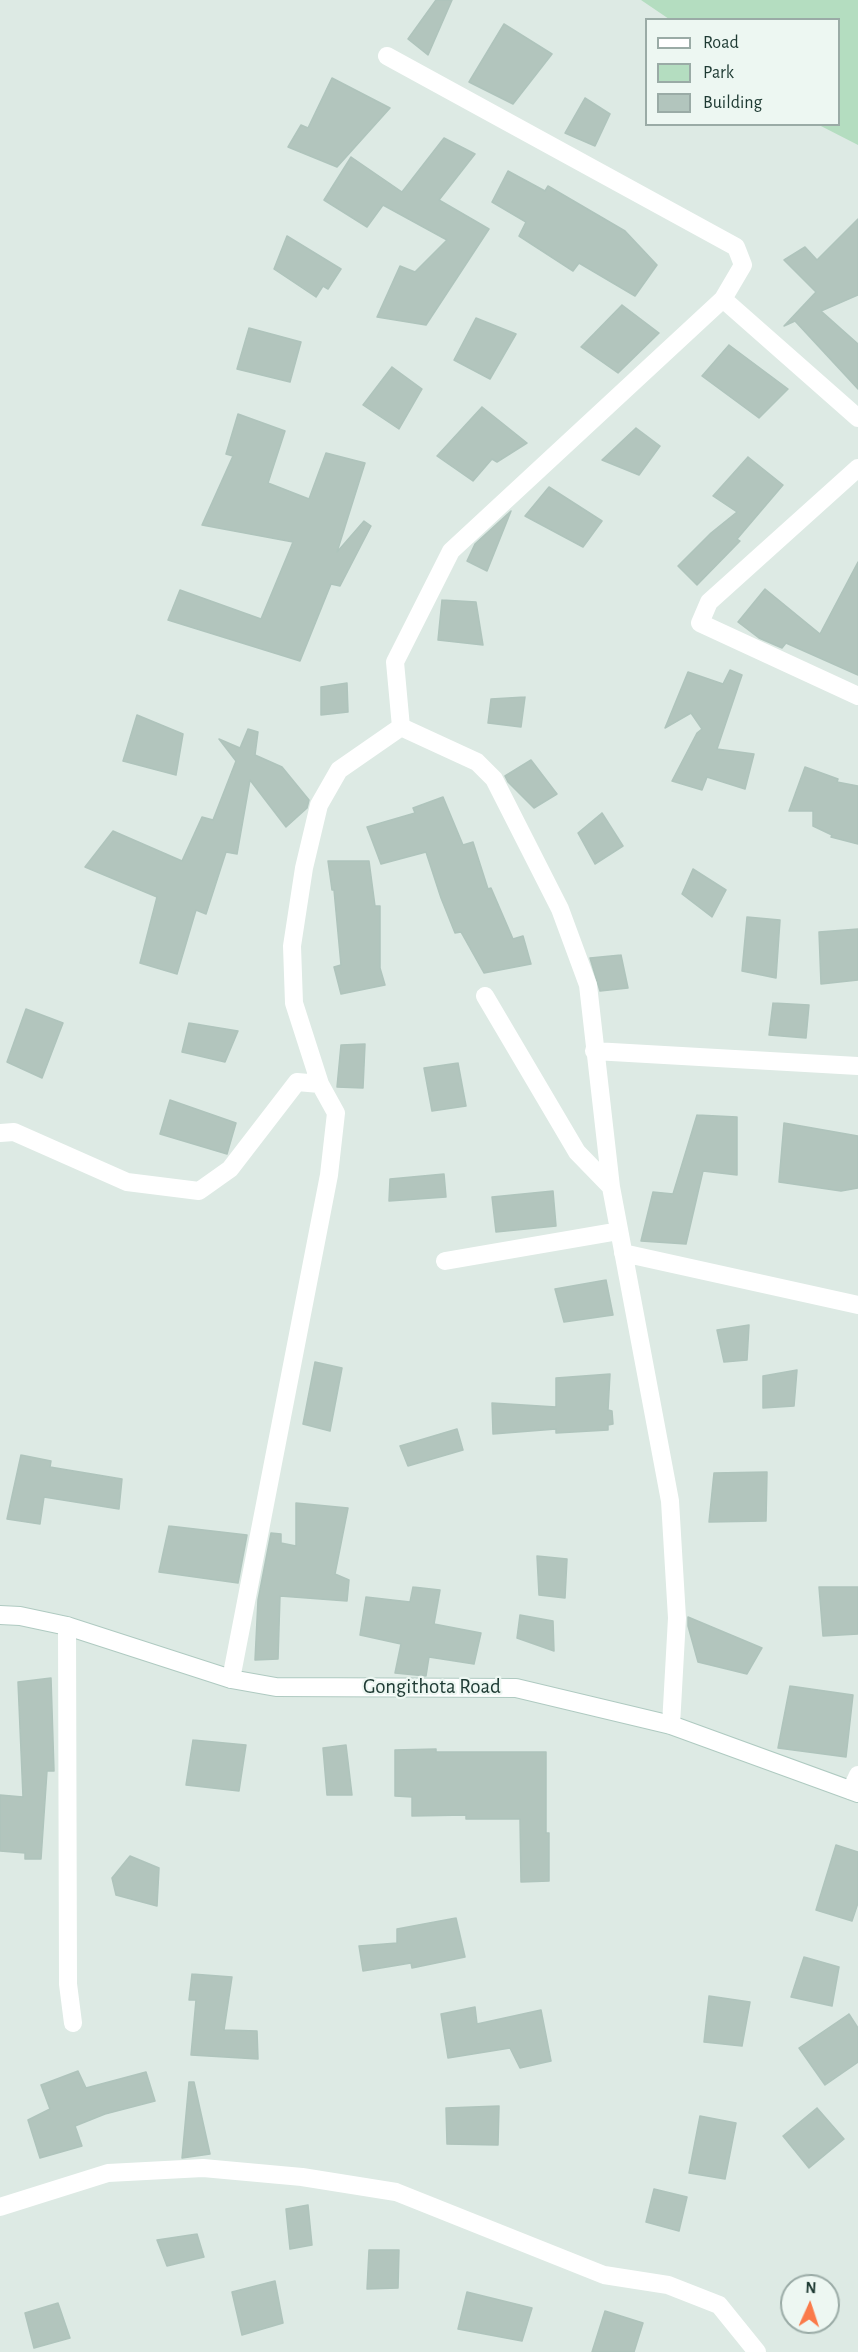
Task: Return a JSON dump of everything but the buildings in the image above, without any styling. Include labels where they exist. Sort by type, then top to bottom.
[{"type":"street","points":[[387,56],[736,247],[743,265],[723,299],[451,551],[395,662],[401,727]]},
{"type":"street","points":[[723,299],[858,418]]},
{"type":"street","points":[[858,468],[709,602],[700,623],[858,696]]},
{"type":"street","points":[[401,727],[477,762],[494,779],[560,909],[588,985],[611,1187],[670,1502],[677,1617],[671,1725]]},
{"type":"street","points":[[231,1678],[329,1175],[336,1113],[320,1084],[294,1003],[292,945],[304,868],[319,805],[339,770],[401,727]]},
{"type":"street","points":[[485,996],[577,1152],[611,1187]]},
{"type":"street","points":[[594,1050],[858,1066]]},
{"type":"street","points":[[0,1133],[14,1132],[127,1182],[199,1191],[230,1169],[297,1082],[320,1084]]},
{"type":"street","points":[[445,1261],[619,1232]]},
{"type":"street","points":[[623,1253],[858,1305]]},
{"type":"street","name":"Gongithota Road","points":[[0,1615],[20,1616],[67,1626],[231,1678],[276,1687],[516,1688],[671,1725],[856,1786]]},
{"type":"street","points":[[67,1626],[68,1984],[73,2023]]},
{"type":"street","points":[[0,2207],[108,2173],[203,2168],[302,2177],[396,2193],[604,2276],[668,2285],[719,2305],[757,2352]]},
{"type":"green space","points":[[641,0],[858,0],[858,145],[821,126],[840,126],[840,18],[668,18]]}]
